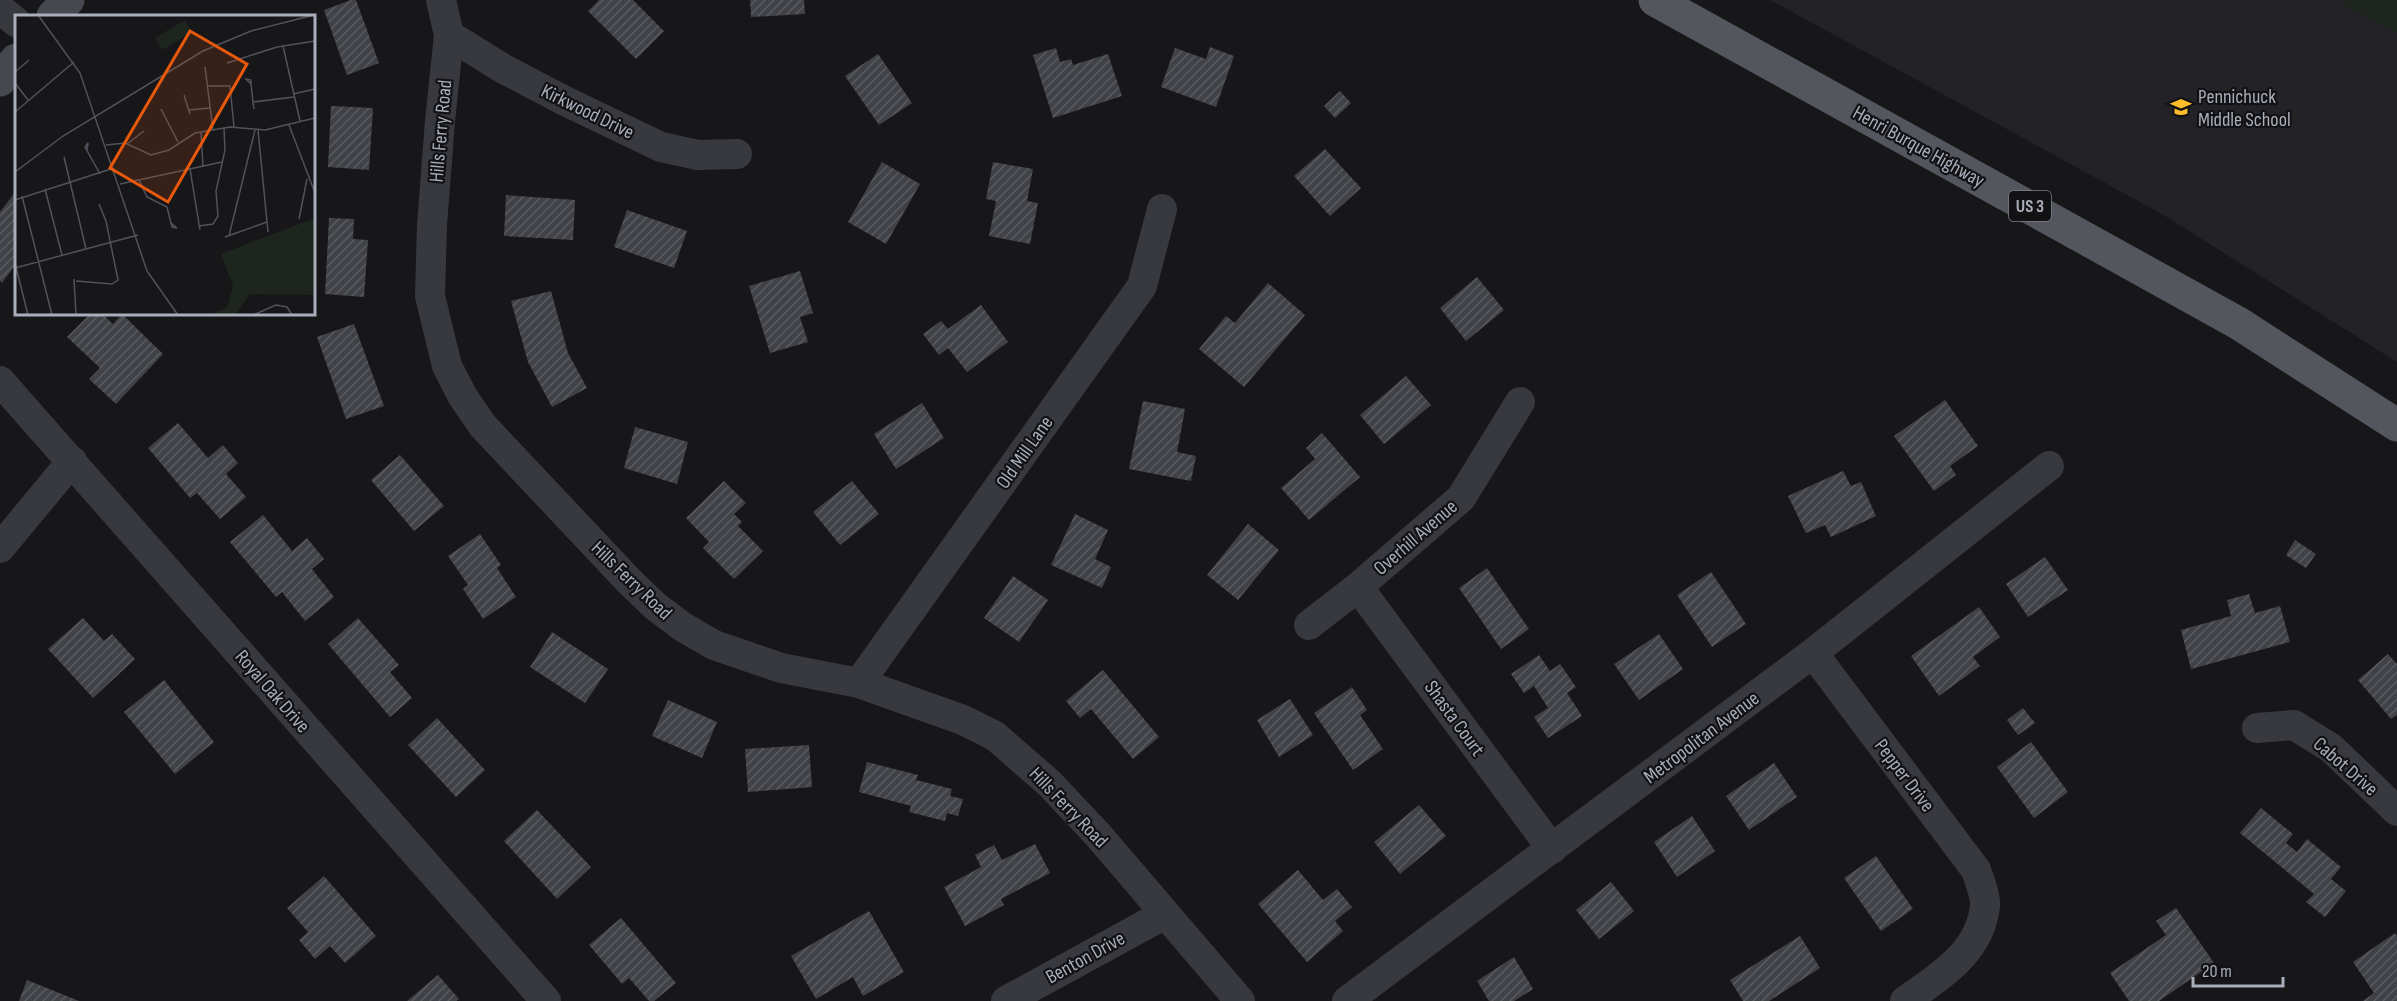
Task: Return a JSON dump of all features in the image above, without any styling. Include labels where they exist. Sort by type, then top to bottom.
[{"type":"main road","name":"Henri Burque Highway","points":[[1655,0],[2228,317],[2397,425]]},
{"type":"street","points":[[54,15],[68,0]]},
{"type":"street","name":"Hills Ferry Road","points":[[441,0],[449,35],[432,225],[430,296],[447,366],[483,426],[629,581],[655,606],[683,627],[714,645],[781,668],[859,683],[963,720],[995,736],[1049,783],[1098,836],[1240,1001]]},
{"type":"street","points":[[0,9],[15,21]]},
{"type":"street","name":"Kirkwood Drive","points":[[449,35],[502,68],[661,147],[698,155],[737,154]]},
{"type":"street","points":[[0,80],[15,61]]},
{"type":"street","name":"Old Mill Lane","points":[[859,683],[1142,286],[1162,209]]},
{"type":"street","name":"Royal Oak Drive","points":[[0,381],[546,1001]]},
{"type":"street","name":"Overhill Avenue","points":[[1309,625],[1358,587],[1461,498],[1520,402]]},
{"type":"street","points":[[0,548],[72,461]]},
{"type":"street","name":"Metropolitan Avenue","points":[[1347,1001],[1814,652],[2049,466]]},
{"type":"street","name":"Shasta Court","points":[[1358,587],[1552,849]]},
{"type":"street","name":"Pepper Drive","points":[[1814,652],[1976,870],[1985,904],[1976,938],[1954,965],[1905,1001]]},
{"type":"street","name":"Cabot Drive","points":[[2257,728],[2294,725],[2331,748],[2397,811]]},
{"type":"street","name":"Benton Drive","points":[[1006,1001],[1165,914]]},
{"type":"shaded area","name":"Pennichuck Middle School","points":[[1770,0],[2397,0],[2397,362],[2162,214]]},
{"type":"shaded area","points":[[2337,0],[2397,0],[2397,34]]},
{"type":"building","points":[[356,0],[379,63],[347,75],[324,10]]},
{"type":"building","points":[[599,0],[633,0],[664,31],[636,59],[588,11]]},
{"type":"building","points":[[750,0],[804,0],[805,14],[751,17]]},
{"type":"building","points":[[1210,47],[1234,56],[1216,107],[1161,87],[1175,48],[1206,59]]},
{"type":"building","points":[[1056,48],[1060,62],[1071,59],[1073,65],[1108,54],[1122,96],[1053,118],[1033,55]]},
{"type":"building","points":[[878,54],[912,103],[879,125],[845,76]]},
{"type":"building","points":[[1340,91],[1351,103],[1335,118],[1324,106]]},
{"type":"building","points":[[331,106],[373,108],[369,170],[328,167]]},
{"type":"building","points":[[1325,149],[1361,188],[1330,216],[1294,176]]},
{"type":"building","points":[[882,162],[920,184],[886,244],[848,222]]},
{"type":"building","points":[[993,162],[1033,169],[1027,201],[1038,203],[1030,244],[989,236],[996,201],[986,199]]},
{"type":"building","points":[[15,192],[15,265],[2,283],[0,281],[0,212]]},
{"type":"building","points":[[506,195],[575,200],[573,240],[504,236]]},
{"type":"building","points":[[627,210],[687,231],[674,268],[614,247]]},
{"type":"building","points":[[329,218],[354,219],[353,239],[368,240],[364,297],[325,294]]},
{"type":"building","points":[[800,271],[813,313],[800,317],[808,342],[770,353],[749,286]]},
{"type":"building","points":[[1477,277],[1504,310],[1466,341],[1440,308]]},
{"type":"building","points":[[1268,283],[1305,315],[1244,387],[1199,349],[1226,316],[1235,323]]},
{"type":"building","points":[[551,291],[568,353],[587,388],[552,407],[528,362],[511,301]]},
{"type":"building","points":[[981,305],[1008,342],[967,372],[948,348],[939,355],[923,334],[941,321],[948,329]]},
{"type":"building","points":[[89,315],[103,315],[113,324],[123,315],[163,354],[116,404],[89,379],[100,368],[67,337]]},
{"type":"building","points":[[354,324],[384,406],[346,419],[317,337]]},
{"type":"building","points":[[1406,376],[1431,405],[1384,444],[1360,415]]},
{"type":"building","points":[[1945,400],[1978,446],[1950,466],[1956,475],[1934,491],[1894,436]]},
{"type":"building","points":[[1143,401],[1185,409],[1177,452],[1196,456],[1191,481],[1129,469]]},
{"type":"building","points":[[922,403],[944,438],[896,469],[874,434]]},
{"type":"building","points":[[178,423],[208,458],[223,445],[238,463],[226,474],[246,497],[220,519],[197,493],[190,498],[148,448]]},
{"type":"building","points":[[635,427],[688,442],[677,484],[624,468]]},
{"type":"building","points":[[1322,433],[1360,477],[1309,520],[1281,488],[1315,459],[1306,448]]},
{"type":"building","points":[[400,455],[444,506],[414,531],[371,480]]},
{"type":"building","points":[[1843,471],[1851,486],[1861,482],[1876,516],[1831,537],[1825,525],[1806,533],[1788,496]]},
{"type":"building","points":[[724,481],[746,503],[734,514],[742,522],[738,526],[763,551],[734,579],[703,548],[709,542],[686,518]]},
{"type":"building","points":[[852,481],[879,514],[840,545],[813,512]]},
{"type":"building","points":[[1075,514],[1108,530],[1095,559],[1111,567],[1102,588],[1051,565]]},
{"type":"building","points":[[263,515],[292,551],[307,538],[324,559],[312,569],[334,597],[305,621],[282,592],[276,597],[230,542]]},
{"type":"building","points":[[1248,524],[1279,550],[1238,600],[1207,575]]},
{"type":"building","points":[[480,534],[501,565],[497,568],[516,597],[483,619],[463,589],[468,585],[448,556]]},
{"type":"building","points":[[2295,540],[2316,554],[2306,568],[2286,555]]},
{"type":"building","points":[[2045,557],[2068,590],[2028,617],[2006,584]]},
{"type":"building","points":[[1487,568],[1529,629],[1501,649],[1459,588]]},
{"type":"building","points":[[1711,572],[1746,624],[1712,647],[1677,595]]},
{"type":"building","points":[[1013,576],[1048,600],[1019,642],[984,618]]},
{"type":"building","points":[[2249,594],[2255,613],[2280,606],[2290,642],[2191,669],[2181,630],[2231,616],[2227,600]]},
{"type":"building","points":[[1979,607],[2000,637],[1973,657],[1980,666],[1939,696],[1911,656]]},
{"type":"building","points":[[83,618],[104,641],[112,634],[135,659],[93,698],[48,649]]},
{"type":"building","points":[[358,618],[399,665],[390,672],[412,698],[390,717],[328,644]]},
{"type":"building","points":[[552,632],[608,669],[585,703],[530,667]]},
{"type":"building","points":[[1659,634],[1683,669],[1639,700],[1614,664]]},
{"type":"building","points":[[2388,654],[2397,664],[2397,715],[2391,719],[2358,680]]},
{"type":"building","points":[[1539,655],[1550,671],[1560,664],[1576,687],[1567,693],[1582,716],[1548,738],[1534,717],[1548,708],[1534,686],[1524,693],[1511,674]]},
{"type":"building","points":[[1103,670],[1159,737],[1133,759],[1091,709],[1080,718],[1066,701]]},
{"type":"building","points":[[164,680],[214,742],[175,774],[124,712]]},
{"type":"building","points":[[1352,687],[1367,710],[1360,715],[1383,749],[1353,770],[1314,713]]},
{"type":"building","points":[[1290,699],[1313,735],[1279,757],[1257,720]]},
{"type":"building","points":[[668,700],[717,722],[702,758],[652,736]]},
{"type":"building","points":[[2023,708],[2035,723],[2018,735],[2007,720]]},
{"type":"building","points":[[437,718],[485,770],[456,797],[408,745]]},
{"type":"building","points":[[2031,742],[2068,792],[2034,818],[1997,767]]},
{"type":"building","points":[[809,745],[812,787],[748,792],[745,749]]},
{"type":"building","points":[[867,762],[918,775],[916,780],[952,789],[950,796],[963,799],[958,816],[947,813],[945,821],[909,812],[911,806],[859,792]]},
{"type":"building","points":[[1774,763],[1797,797],[1749,830],[1726,796]]},
{"type":"building","points":[[1419,805],[1446,836],[1400,874],[1374,842]]},
{"type":"building","points":[[2261,808],[2293,834],[2286,843],[2297,852],[2307,839],[2341,867],[2331,879],[2346,891],[2325,917],[2306,902],[2314,894],[2240,833]]},
{"type":"building","points":[[537,810],[591,867],[557,899],[504,841]]},
{"type":"building","points":[[1692,816],[1715,851],[1677,877],[1654,842]]},
{"type":"building","points":[[1035,844],[1050,873],[1001,899],[1004,905],[965,926],[944,887],[981,867],[975,855],[994,845],[1002,860]]},
{"type":"building","points":[[1876,856],[1913,909],[1881,931],[1844,878]]},
{"type":"building","points":[[1298,870],[1323,900],[1337,889],[1352,907],[1335,921],[1343,931],[1307,962],[1258,904]]},
{"type":"building","points":[[324,876],[376,936],[345,963],[330,946],[315,959],[299,940],[308,932],[287,908]]},
{"type":"building","points":[[1611,882],[1634,911],[1599,939],[1576,910]]},
{"type":"building","points":[[2176,908],[2214,963],[2159,1001],[2129,1001],[2110,973],[2166,935],[2156,921]]},
{"type":"building","points":[[869,911],[904,972],[863,996],[853,977],[816,999],[791,956]]},
{"type":"building","points":[[621,918],[676,983],[654,1001],[649,1001],[629,978],[622,984],[589,945]]},
{"type":"building","points":[[2395,933],[2397,936],[2397,1001],[2363,1001],[2374,993],[2353,962]]},
{"type":"building","points":[[1800,936],[1820,968],[1769,1001],[1743,1001],[1730,980]]},
{"type":"building","points":[[1514,957],[1533,989],[1514,1001],[1489,1001],[1477,981]]},
{"type":"building","points":[[438,975],[459,999],[456,1001],[407,1001]]},
{"type":"building","points":[[27,980],[79,1001],[19,1001]]},
{"type":"place","name":"Pennichuck Middle School","points":[[2181,107]]}]
